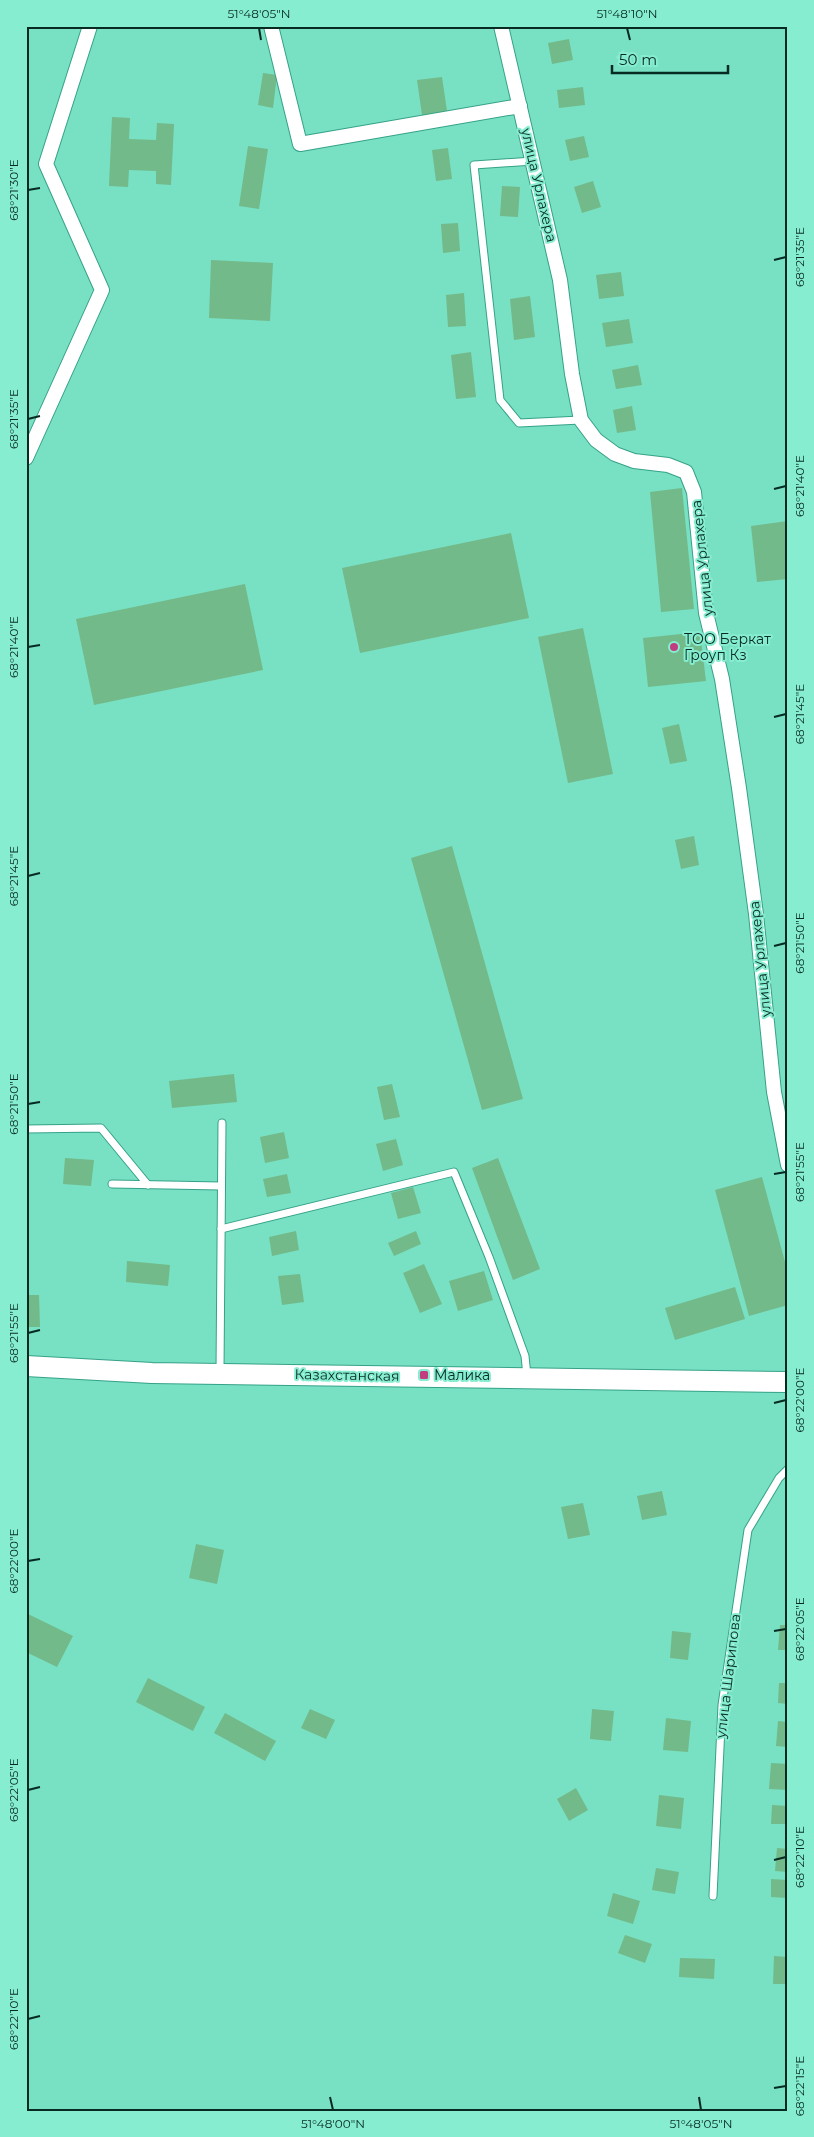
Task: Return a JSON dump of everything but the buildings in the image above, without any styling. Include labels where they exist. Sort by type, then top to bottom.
[{"type":"main road","name":"Казахстанская","points":[[26,1366],[152,1374],[788,1382]]},
{"type":"street","points":[[26,458],[102,290],[46,164],[90,26]]},
{"type":"street","points":[[271,26],[300,144],[520,106]]},
{"type":"street","name":"улица Урлахера","points":[[501,26],[534,161],[560,280],[572,374],[581,420],[596,440],[615,454],[634,462],[668,465],[686,472],[694,492],[706,613],[722,678],[756,914],[774,1092],[788,1165]]},
{"type":"lane","points":[[534,161],[474,165],[500,400],[519,423],[581,420]]},
{"type":"lane","points":[[220,1374],[222,1124]]},
{"type":"lane","points":[[26,1130],[101,1128],[148,1184]]},
{"type":"lane","points":[[221,1230],[454,1172],[489,1258],[525,1356],[528,1378]]},
{"type":"lane","points":[[112,1184],[221,1186]]},
{"type":"lane","name":"улица Шарипова","points":[[713,1896],[722,1705],[748,1530],[779,1478],[788,1469]]},
{"type":"place","name":"ТОО Беркат Гроуп Кз","points":[[674,647]]},
{"type":"place","name":"Малика","points":[[424,1375]]}]
